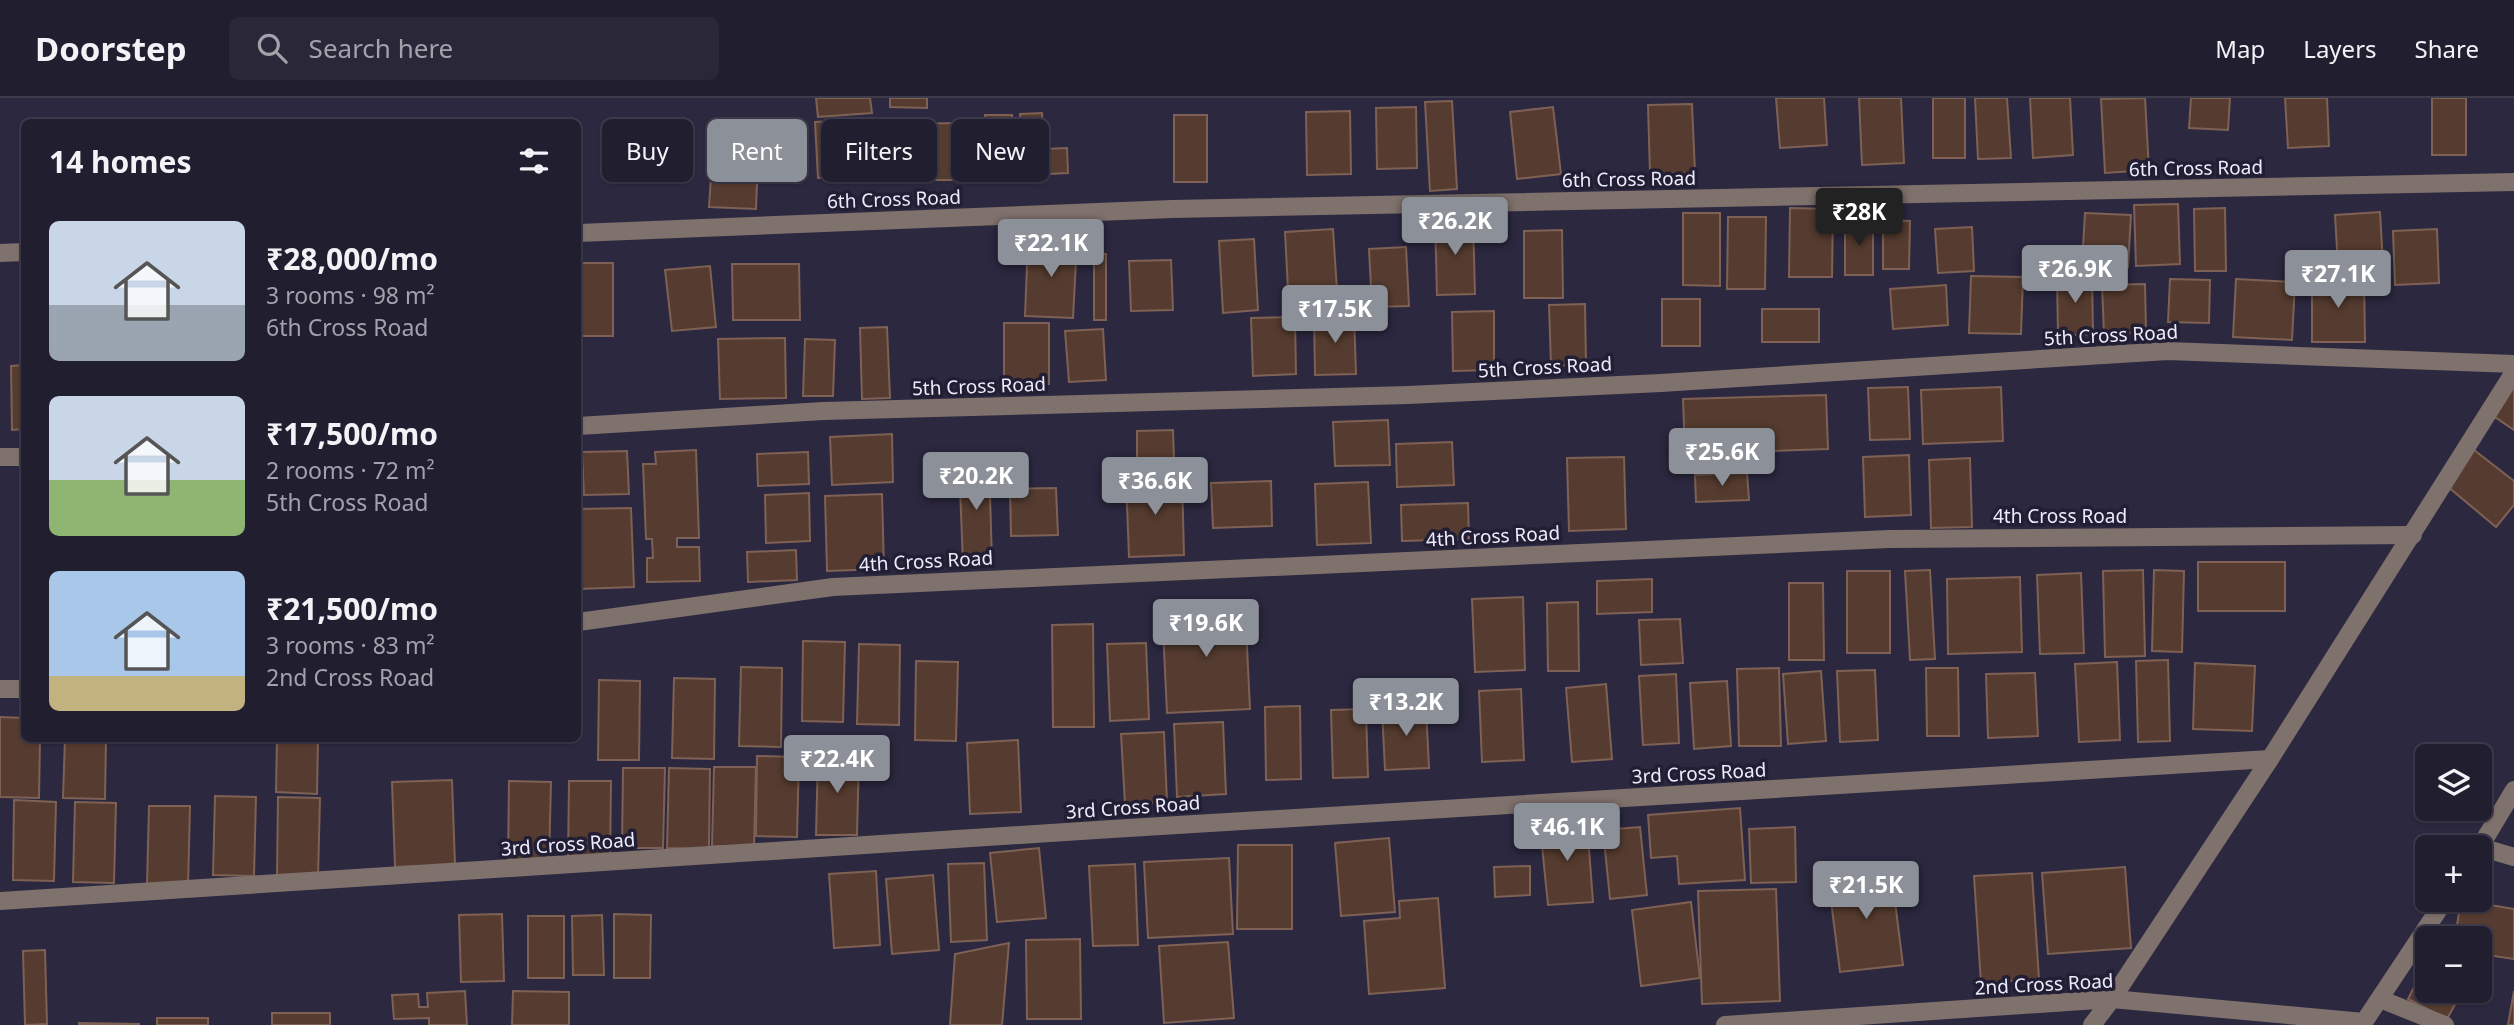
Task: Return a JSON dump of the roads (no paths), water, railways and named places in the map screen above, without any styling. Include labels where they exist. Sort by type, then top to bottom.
[{"type":"street","name":"6th Cross Road","points":[[581,233],[1172,209],[2514,182]]},
{"type":"street","points":[[0,253],[21,252]]},
{"type":"street","name":"5th Cross Road","points":[[581,426],[823,411],[1434,394],[1661,383],[2168,351],[2514,364]]},
{"type":"street","points":[[2092,1025],[2112,999],[2270,759],[2514,372]]},
{"type":"street","points":[[0,457],[21,457]]},
{"type":"street","name":"4th Cross Road","points":[[581,622],[860,585],[1889,539],[2413,534]]},
{"type":"street","points":[[0,689],[21,689]]},
{"type":"street","name":"3rd Cross Road","points":[[0,901],[1126,828],[2270,759]]},
{"type":"street","points":[[2487,835],[2514,790]]},
{"type":"street","points":[[2492,851],[2514,857]]},
{"type":"street","points":[[2363,1023],[2437,912]]},
{"type":"street","name":"2nd Cross Road","points":[[1725,1025],[2112,999],[2363,1023]]},
{"type":"street","points":[[2380,999],[2445,1025]]}]
